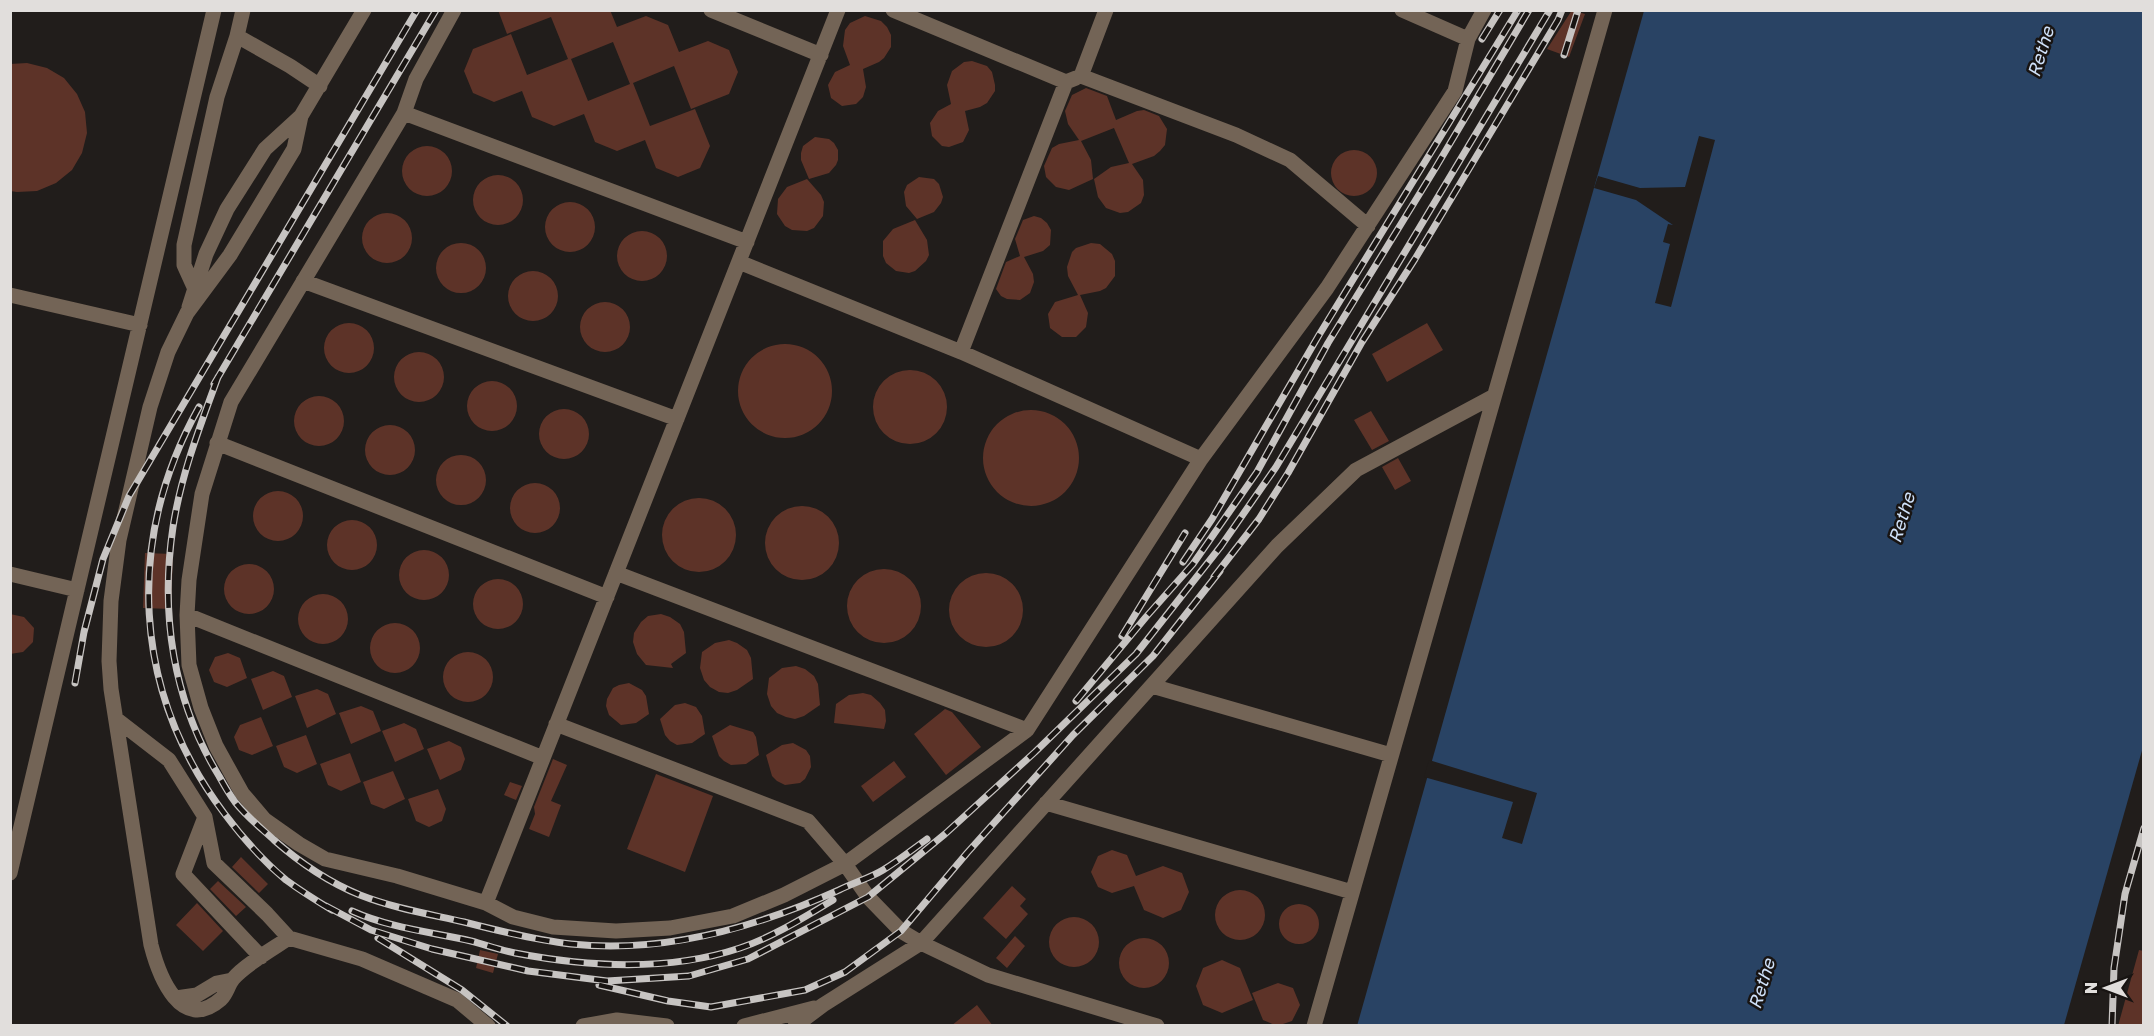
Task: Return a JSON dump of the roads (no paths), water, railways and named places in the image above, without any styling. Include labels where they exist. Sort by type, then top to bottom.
[{"type":"street","points":[[10,873],[214,10]]},
{"type":"street","points":[[194,286],[184,265],[184,244],[217,97],[243,10]]},
{"type":"street","points":[[289,938],[232,980],[217,983],[197,995],[176,998],[169,993],[161,977],[151,945],[111,689],[109,636],[111,600],[119,540],[160,370],[187,313],[194,286],[218,226],[244,180],[266,149],[301,116],[364,10]]},
{"type":"street","points":[[454,10],[416,79],[404,113],[231,402],[202,494],[189,580],[187,615],[189,665],[201,708],[216,746],[242,793],[265,820],[299,844],[325,859],[397,876],[486,903],[513,917],[553,927],[616,931],[670,928],[733,916],[784,895],[845,864],[1027,730],[1201,459],[1327,288],[1455,91],[1468,39],[1484,10]]},
{"type":"street","points":[[711,10],[821,55]]},
{"type":"street","points":[[486,903],[838,10]]},
{"type":"street","points":[[893,10],[1074,79],[1236,135],[1290,160],[1368,226]]},
{"type":"street","points":[[961,352],[1074,79],[1106,10]]},
{"type":"street","points":[[1402,10],[1468,39]]},
{"type":"street","points":[[1314,1026],[1605,10]]},
{"type":"street","points":[[237,36],[320,86]]},
{"type":"street","points":[[404,113],[747,242]]},
{"type":"street","points":[[187,313],[230,255],[294,149],[301,116]]},
{"type":"street","points":[[739,262],[961,352],[1201,459]]},
{"type":"street","points":[[303,281],[677,419]]},
{"type":"street","points":[[10,295],[140,325]]},
{"type":"street","points":[[795,1026],[823,1005],[921,944],[1277,546],[1356,470],[1494,396]]},
{"type":"street","points":[[217,443],[607,597]]},
{"type":"street","points":[[616,573],[1027,730]]},
{"type":"street","points":[[10,574],[77,590]]},
{"type":"street","points":[[187,615],[543,758]]},
{"type":"street","points":[[1152,686],[1391,755]]},
{"type":"street","points":[[116,719],[169,760],[205,817],[214,863],[289,938],[362,959],[457,1000],[488,1026]]},
{"type":"street","points":[[556,724],[808,821],[845,864],[868,897],[901,931],[921,944],[988,975],[1157,1026]]},
{"type":"street","points":[[1046,803],[1352,892]]},
{"type":"street","points":[[205,817],[183,874],[261,957]]},
{"type":"street","points":[[744,1026],[823,1005]]},
{"type":"street","points":[[583,1026],[616,1020],[667,1026]]},
{"type":"water","name":"Rethe","points":[[1644,11],[2143,11],[2143,747],[2064,1025],[1357,1026]]},
{"type":"railway","points":[[75,683],[84,632],[103,559],[129,496],[417,10]]},
{"type":"railway","points":[[214,384],[436,10]]},
{"type":"railway","points":[[1482,39],[1500,10]]},
{"type":"railway","points":[[1183,562],[1212,519],[1319,335],[1518,10]]},
{"type":"railway","points":[[1076,701],[1193,564],[1257,472],[1328,343],[1529,10]]},
{"type":"railway","points":[[326,906],[371,930],[432,949],[528,971],[607,981],[689,976],[748,959],[868,897],[945,834],[1035,752],[1136,654],[1221,546],[1276,467],[1550,10]]},
{"type":"railway","points":[[1214,577],[1259,519],[1288,473],[1362,342],[1415,259],[1562,10]]},
{"type":"railway","points":[[1564,55],[1578,10]]},
{"type":"railway","points":[[218,377],[186,470],[173,527],[168,592],[174,656],[191,718],[203,747],[231,796],[244,812],[274,840],[314,871],[348,890],[373,900],[504,932],[571,944],[640,945],[708,935],[775,916],[878,873],[927,839]]},
{"type":"railway","points":[[199,407],[175,458],[159,509],[150,562],[149,614],[156,666],[171,717],[193,766],[224,813],[277,873],[332,910]]},
{"type":"railway","points":[[1122,636],[1185,533]]},
{"type":"railway","points":[[599,985],[668,1001],[711,1007],[805,990],[845,972],[901,931],[967,853],[1073,735],[1153,656],[1220,571]]},
{"type":"railway","points":[[2112,1026],[2114,968],[2125,894],[2144,828]]},
{"type":"railway","points":[[352,911],[396,926],[471,941],[515,953],[571,962],[628,965],[685,961],[740,948],[776,933],[833,900]]},
{"type":"railway","points":[[378,938],[462,990],[507,1026]]}]
